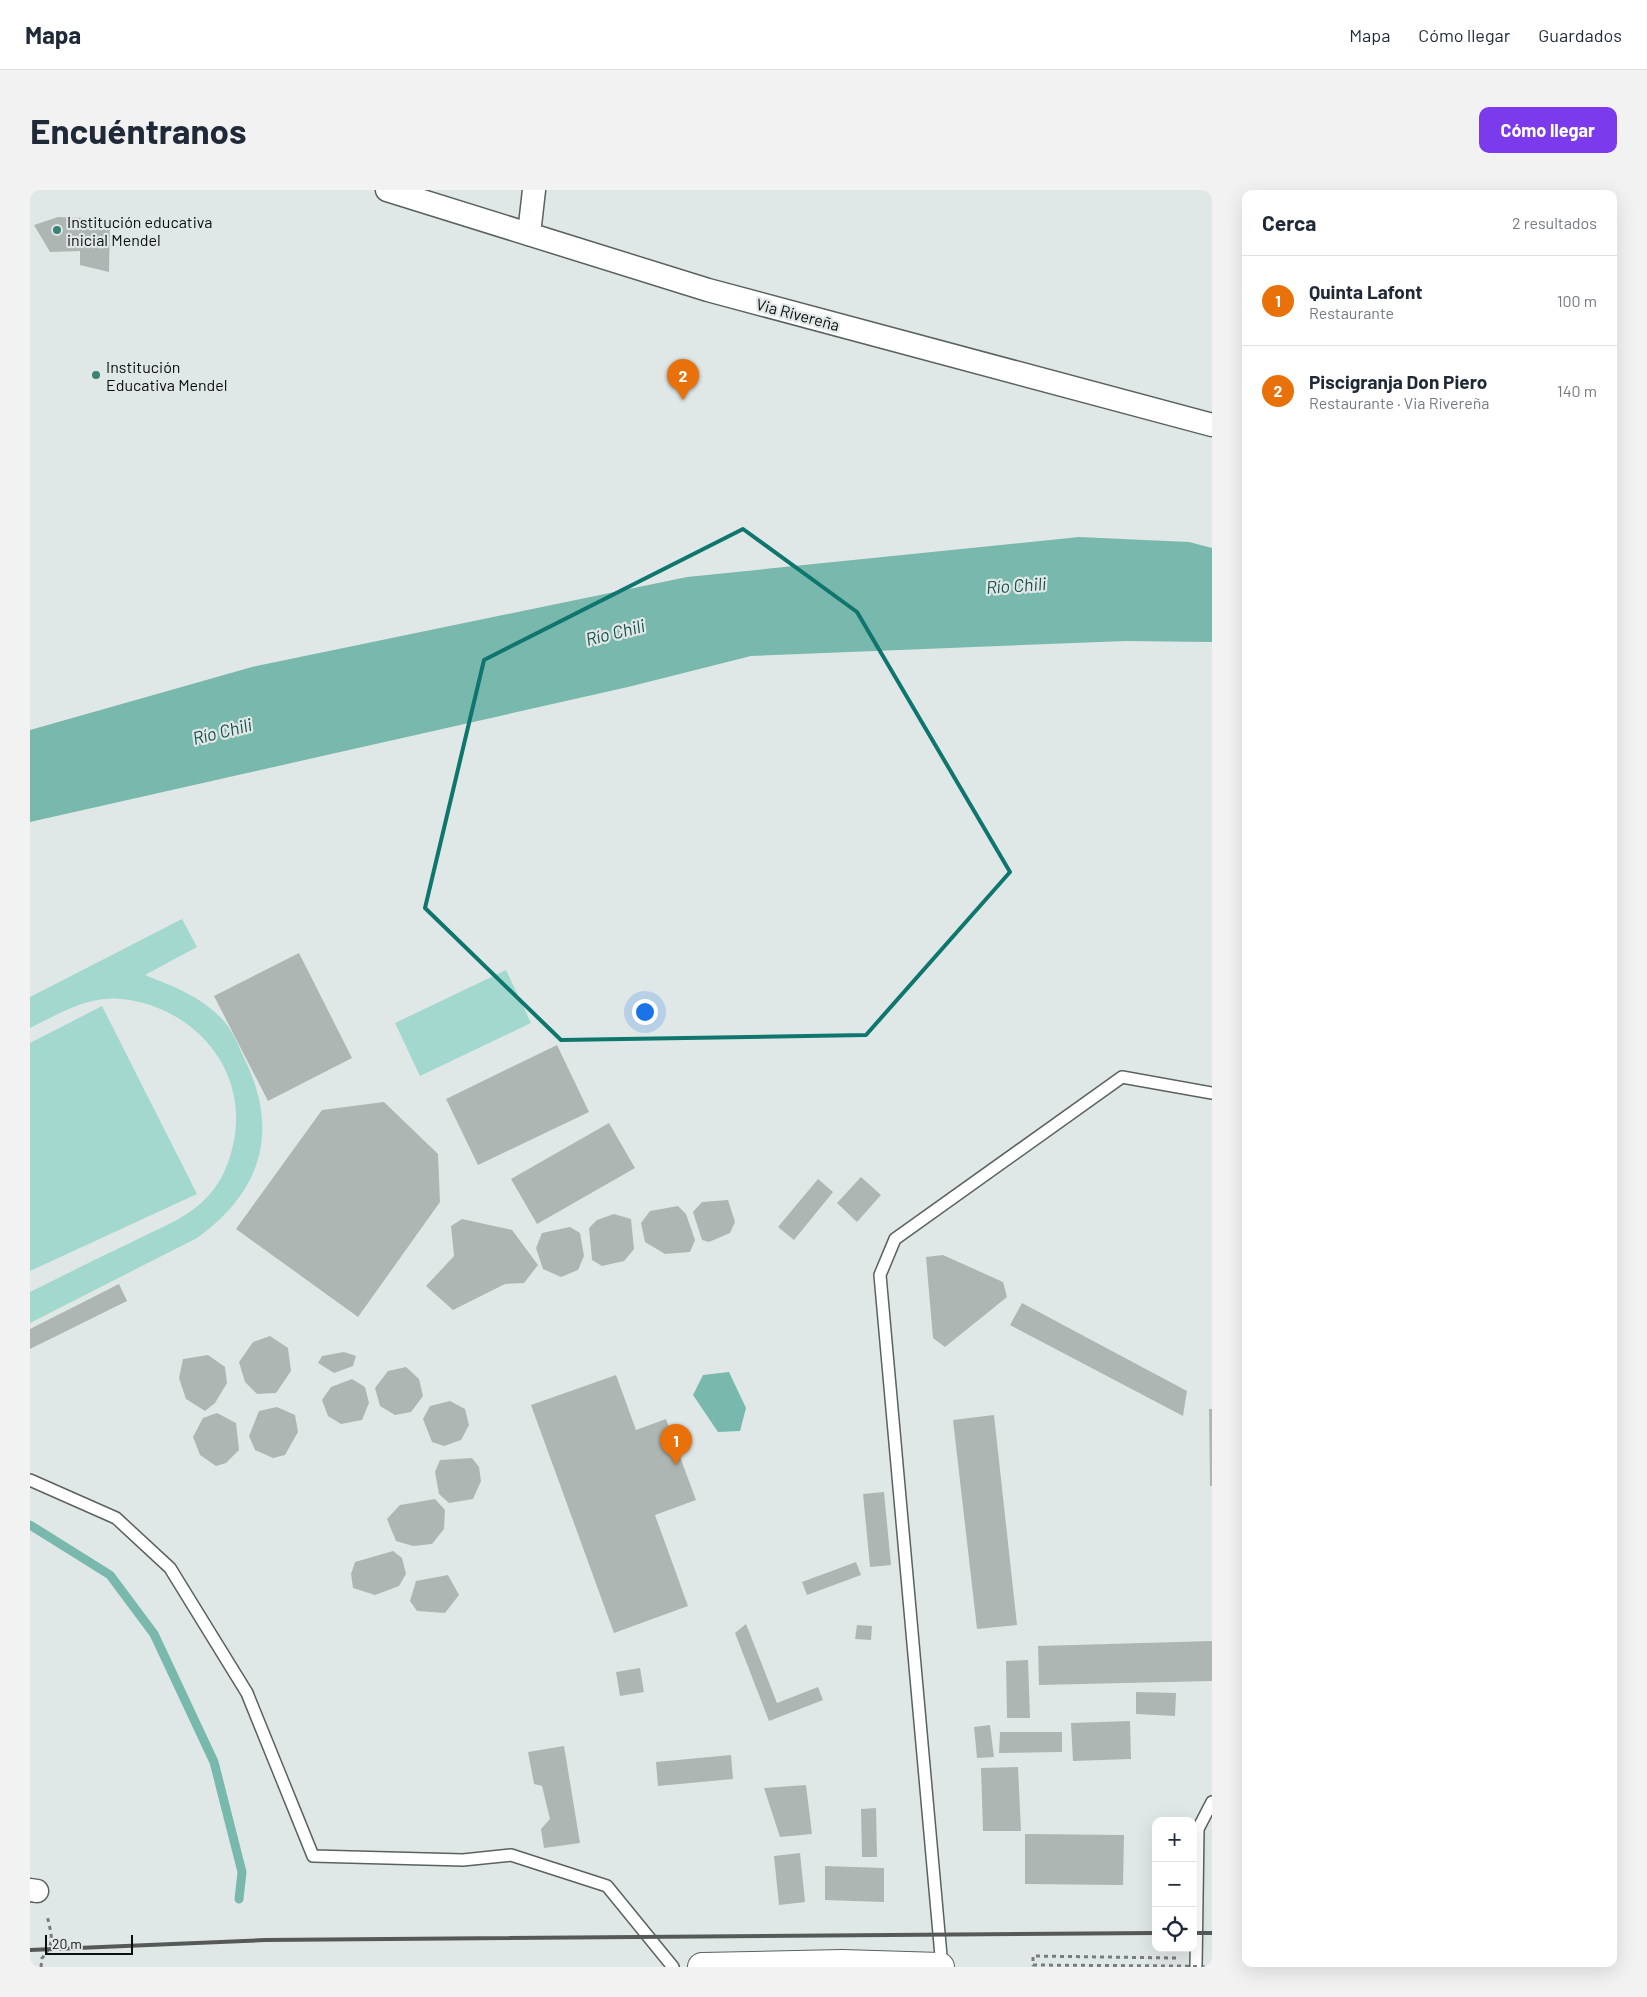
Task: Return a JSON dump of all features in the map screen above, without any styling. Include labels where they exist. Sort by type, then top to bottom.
[{"type":"main road","points":[[702,1967],[842,1964],[941,1967]]},
{"type":"street","name":"Via Rivereña","points":[[388,190],[708,290],[1212,425]]},
{"type":"street","points":[[529,234],[534,190]]},
{"type":"lane","points":[[941,1967],[880,1275],[894,1240],[1122,1078],[1212,1093]]},
{"type":"lane","points":[[30,1480],[116,1518],[170,1568],[247,1692],[313,1856],[463,1860],[511,1855],[608,1886],[673,1967]]},
{"type":"lane","points":[[1196,1967],[1198,1829],[1212,1802]]},
{"type":"path","points":[[38,1898],[52,1935],[50,1949],[42,1958],[41,1967]]},
{"type":"path","points":[[1176,1958],[1033,1956],[1033,1965],[1212,1967]]},
{"type":"highlighted area","points":[[743,529],[857,612],[1010,872],[866,1035],[561,1040],[425,908],[484,660]]},
{"type":"shaded area","points":[[182,919],[197,947],[145,975],[196,998],[215,1012],[230,1029],[256,1086],[261,1112],[262,1136],[258,1159],[250,1180],[236,1201],[219,1220],[197,1238],[30,1323],[30,1292],[183,1216],[209,1195],[218,1184],[227,1165],[233,1145],[236,1118],[233,1092],[225,1068],[211,1047],[194,1029],[173,1015],[148,1005],[122,999],[97,1000],[86,1003],[30,1028],[30,997]]},
{"type":"shaded area","points":[[506,970],[531,1023],[420,1076],[395,1023]]},
{"type":"shaded area","points":[[102,1006],[197,1194],[30,1271],[30,1043]]},
{"type":"water","name":"Río Chili","points":[[1079,537],[1189,542],[1212,548],[1212,642],[1125,641],[751,656],[628,687],[30,822],[30,730],[252,667],[687,577]]},
{"type":"water","points":[[729,1372],[746,1408],[740,1431],[718,1432],[693,1395],[703,1375]]},
{"type":"building","points":[[58,217],[110,219],[109,272],[80,265],[80,251],[50,252],[34,225]]},
{"type":"building","points":[[299,953],[352,1058],[268,1101],[214,996]]},
{"type":"building","points":[[557,1045],[589,1112],[478,1165],[446,1099]]},
{"type":"building","points":[[384,1102],[438,1154],[440,1202],[358,1317],[236,1229],[322,1110]]},
{"type":"building","points":[[609,1123],[635,1168],[537,1224],[511,1179]]},
{"type":"building","points":[[861,1177],[881,1195],[857,1222],[837,1203]]},
{"type":"building","points":[[818,1179],[833,1192],[794,1240],[778,1227]]},
{"type":"building","points":[[728,1200],[735,1222],[730,1233],[709,1242],[702,1240],[693,1212],[702,1202]]},
{"type":"building","points":[[678,1206],[686,1214],[695,1240],[690,1252],[665,1254],[645,1242],[641,1223],[650,1211]]},
{"type":"building","points":[[614,1214],[631,1219],[634,1249],[624,1261],[602,1266],[592,1260],[589,1228],[597,1220]]},
{"type":"building","points":[[462,1219],[512,1230],[538,1265],[524,1283],[505,1284],[453,1310],[426,1286],[454,1256],[451,1226]]},
{"type":"building","points":[[570,1227],[580,1233],[584,1256],[578,1270],[561,1277],[543,1269],[536,1248],[542,1233]]},
{"type":"building","points":[[943,1255],[1003,1282],[1007,1297],[945,1347],[933,1338],[926,1257]]},
{"type":"building","points":[[119,1284],[127,1301],[30,1349],[30,1329]]},
{"type":"building","points":[[1022,1303],[1187,1391],[1183,1416],[1010,1325]]},
{"type":"building","points":[[270,1336],[288,1348],[291,1371],[276,1393],[257,1394],[245,1382],[239,1362],[253,1342]]},
{"type":"building","points":[[344,1352],[356,1356],[353,1366],[334,1373],[318,1363],[322,1356]]},
{"type":"building","points":[[208,1355],[225,1367],[227,1383],[215,1403],[205,1411],[186,1399],[179,1378],[183,1359]]},
{"type":"building","points":[[406,1367],[419,1379],[423,1396],[411,1412],[395,1415],[380,1406],[375,1388],[388,1371]]},
{"type":"building","points":[[616,1375],[636,1430],[666,1419],[696,1500],[655,1515],[688,1606],[614,1633],[531,1405]]},
{"type":"building","points":[[352,1379],[365,1387],[369,1403],[362,1420],[341,1424],[328,1416],[322,1400],[331,1387]]},
{"type":"building","points":[[450,1401],[465,1409],[469,1425],[461,1440],[444,1446],[432,1442],[423,1419],[430,1406]]},
{"type":"building","points":[[277,1407],[295,1415],[298,1432],[285,1455],[273,1458],[255,1450],[249,1436],[259,1411]]},
{"type":"building","points":[[1209,1409],[1212,1409],[1212,1486],[1210,1486]]},
{"type":"building","points":[[217,1413],[236,1423],[239,1450],[226,1463],[216,1466],[200,1455],[193,1437],[203,1418]]},
{"type":"building","points":[[994,1415],[1017,1625],[977,1629],[953,1420]]},
{"type":"building","points":[[472,1458],[479,1467],[481,1481],[473,1499],[449,1503],[439,1494],[435,1472],[440,1460]]},
{"type":"building","points":[[884,1492],[891,1565],[870,1567],[863,1494]]},
{"type":"building","points":[[435,1499],[445,1510],[444,1529],[432,1544],[413,1546],[396,1541],[387,1519],[400,1505]]},
{"type":"building","points":[[393,1551],[402,1558],[406,1574],[399,1586],[375,1595],[353,1588],[351,1574],[355,1562]]},
{"type":"building","points":[[856,1562],[861,1575],[807,1595],[802,1582]]},
{"type":"building","points":[[448,1575],[459,1595],[445,1613],[417,1611],[410,1601],[416,1581]]},
{"type":"building","points":[[746,1624],[777,1703],[818,1687],[823,1700],[769,1721],[735,1633]]},
{"type":"building","points":[[857,1625],[872,1626],[871,1640],[855,1639]]},
{"type":"building","points":[[1212,1641],[1212,1681],[1039,1685],[1038,1646]]},
{"type":"building","points":[[1028,1660],[1030,1718],[1007,1718],[1006,1661]]},
{"type":"building","points":[[640,1668],[644,1692],[620,1696],[616,1672]]},
{"type":"building","points":[[1136,1692],[1176,1693],[1175,1716],[1136,1714]]},
{"type":"building","points":[[1130,1721],[1131,1759],[1073,1761],[1071,1723]]},
{"type":"building","points":[[990,1725],[994,1757],[977,1758],[974,1727]]},
{"type":"building","points":[[1000,1732],[1062,1732],[1062,1752],[999,1753]]},
{"type":"building","points":[[564,1746],[580,1843],[544,1848],[541,1829],[550,1819],[542,1786],[534,1784],[528,1752]]},
{"type":"building","points":[[731,1755],[733,1779],[658,1786],[656,1762]]},
{"type":"building","points":[[1018,1767],[1021,1831],[983,1831],[981,1768]]},
{"type":"building","points":[[806,1785],[812,1834],[780,1837],[764,1788]]},
{"type":"building","points":[[876,1808],[877,1857],[862,1857],[861,1809]]},
{"type":"building","points":[[1025,1834],[1124,1835],[1123,1885],[1025,1884]]},
{"type":"building","points":[[800,1853],[805,1902],[779,1905],[774,1856]]},
{"type":"building","points":[[825,1866],[884,1868],[884,1902],[825,1900]]},
{"type":"waterway","points":[[30,1525],[110,1575],[154,1634],[214,1762],[242,1872],[239,1899]]},
{"type":"railway","points":[[30,1950],[265,1940],[1152,1933]]},
{"type":"railway","points":[[1197,1933],[1212,1933]]},
{"type":"place","name":"Institución educativa inicial Mendel","points":[[57,230]]},
{"type":"place","name":"Institución Educativa Mendel","points":[[96,375]]},
{"type":"place","name":"Piscigranja Don Piero","points":[[683,400]]},
{"type":"place","name":"Quinta Lafont","points":[[676,1465]]}]
